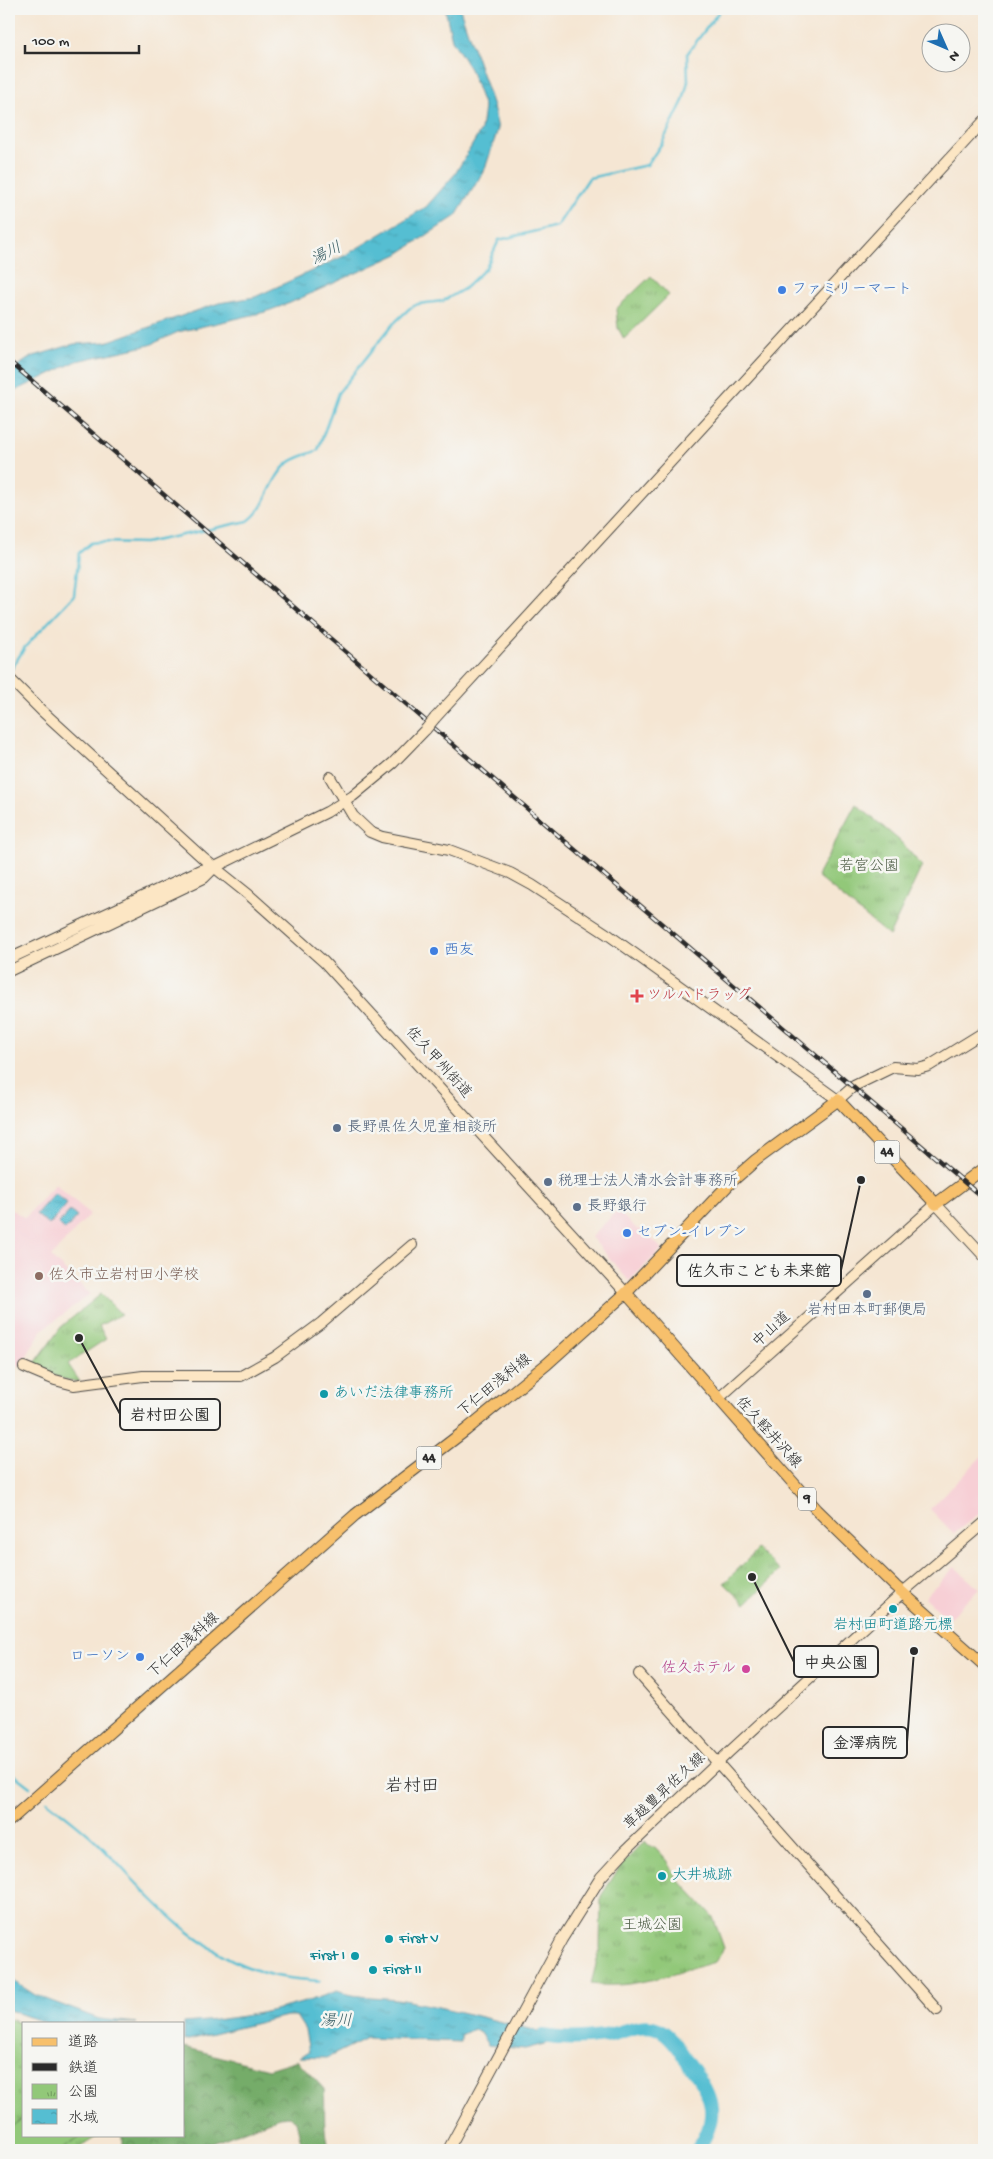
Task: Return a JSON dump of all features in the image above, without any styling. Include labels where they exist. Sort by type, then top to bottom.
[{"type":"main road","name":"44","points":[[838,1100],[936,1204]]},
{"type":"main road","name":"下仁田浅科線","points":[[9,1821],[355,1514],[514,1391],[626,1293],[732,1181],[756,1160],[838,1100]]},
{"type":"main road","points":[[936,1204],[984,1168]]},
{"type":"main road","name":"佐久軽井沢線","points":[[626,1293],[811,1503],[902,1592],[984,1665]]},
{"type":"street","points":[[9,959],[200,870],[214,867],[300,826],[345,801],[375,779],[426,729],[984,121]]},
{"type":"street","name":"佐久甲州街道","points":[[9,678],[41,710],[214,867],[249,895],[340,978],[626,1293]]},
{"type":"street","points":[[330,777],[356,820],[376,835],[449,850],[510,873],[532,885],[610,936],[838,1100],[854,1086],[893,1068],[918,1069],[929,1066],[984,1032]]},
{"type":"street","points":[[9,971],[204,878],[214,867]]},
{"type":"street","points":[[936,1204],[984,1256]]},
{"type":"street","name":"中山道","points":[[718,1399],[936,1204]]},
{"type":"street","points":[[24,1367],[55,1380],[74,1385],[143,1376],[241,1376],[275,1356],[321,1323],[412,1245]]},
{"type":"street","name":"草越豊昇佐久線","points":[[448,2150],[499,2059],[562,1939],[602,1877],[626,1850],[717,1763],[902,1592],[984,1522]]},
{"type":"street","points":[[639,1674],[937,2010]]},
{"type":"shaded area","name":"佐久市立岩村田小学校","points":[[55,1184],[90,1214],[51,1257],[90,1294],[42,1330],[23,1362],[9,1374],[9,1208],[25,1218]]},
{"type":"shaded area","points":[[617,1211],[638,1230],[641,1228],[662,1249],[629,1281],[591,1237]]},
{"type":"shaded area","points":[[983,1455],[984,1509],[954,1534],[930,1509]]},
{"type":"shaded area","points":[[955,1567],[979,1589],[948,1619],[924,1597]]},
{"type":"green space","points":[[651,276],[669,295],[624,339],[618,328],[616,309]]},
{"type":"green space","name":"若宮公園","points":[[856,804],[900,841],[922,866],[889,936],[817,876]]},
{"type":"green space","points":[[101,1294],[121,1314],[99,1326],[106,1339],[68,1364],[80,1382],[63,1379],[33,1366],[61,1327]]},
{"type":"green space","points":[[758,1549],[780,1571],[746,1604],[724,1583]]},
{"type":"green space","name":"王城公園","points":[[645,1841],[650,1847],[655,1847],[667,1860],[676,1877],[713,1917],[724,1948],[715,1962],[669,1975],[622,1985],[591,1984],[600,1949],[601,1896],[621,1865]]},
{"type":"green space","points":[[9,2019],[22,2024],[22,2136],[97,2136],[76,2150],[9,2150]]},
{"type":"green space","points":[[185,2047],[268,2069],[297,2060],[324,2089],[325,2127],[329,2150],[303,2150],[296,2121],[289,2116],[280,2117],[195,2150],[123,2150],[123,2136],[185,2136]]},
{"type":"green space","points":[[22,2119],[22,2136],[81,2136],[60,2150],[9,2150],[9,2128]]},
{"type":"water","name":"湯川","points":[[445,9],[460,9],[493,106],[498,129],[485,169],[456,216],[398,254],[290,303],[265,312],[178,332],[150,345],[77,361],[9,394],[9,372],[31,357],[74,344],[106,342],[219,303],[255,297],[344,256],[426,207],[455,174],[481,130],[484,107],[470,69],[452,40]]},
{"type":"water","points":[[55,1193],[67,1204],[49,1225],[36,1214]]},
{"type":"water","points":[[70,1211],[77,1217],[65,1230],[58,1224]]},
{"type":"water","points":[[9,1978],[35,1995],[99,2019],[127,2022],[44,2022],[9,2010]]},
{"type":"water","name":"湯川","points":[[337,1991],[345,1994],[400,1999],[567,2038],[525,2049],[488,2045],[480,2033],[473,2029],[461,2035],[461,2042],[367,2038],[327,2058],[299,2057],[309,2052],[305,2030],[296,2016],[286,2016],[185,2041],[185,2023],[262,2013]]},
{"type":"waterway","points":[[9,673],[25,647],[74,595],[79,553],[91,543],[145,543],[248,521],[260,509],[280,471],[289,462],[318,450],[338,393],[393,324],[410,308],[418,304],[443,301],[464,289],[486,268],[499,240],[557,226],[589,178],[647,165],[662,143],[683,101],[688,81],[687,54],[721,9]]},
{"type":"waterway","points":[[9,1771],[30,1787]]},
{"type":"waterway","points":[[47,1801],[94,1839],[170,1916],[209,1947],[230,1959],[261,1972],[286,1978],[320,1981]]},
{"type":"waterway","name":"湯川","points":[[543,2036],[566,2039],[589,2038],[610,2035],[643,2026],[661,2030],[676,2045],[701,2081],[710,2102],[710,2124],[697,2150]]},
{"type":"railway","points":[[9,361],[567,843],[984,1199]]},
{"type":"place","name":"ファミリーマート","points":[[782,290]]},
{"type":"place","name":"西友","points":[[434,951]]},
{"type":"place","name":"ツルハドラッグ","points":[[637,996]]},
{"type":"place","name":"長野県佐久児童相談所","points":[[337,1128]]},
{"type":"place","name":"佐久市こども未来館","points":[[861,1180]]},
{"type":"place","name":"税理士法人清水会計事務所","points":[[548,1182]]},
{"type":"place","name":"長野銀行","points":[[577,1207]]},
{"type":"place","name":"セブン-イレブン","points":[[627,1233]]},
{"type":"place","name":"佐久市立岩村田小学校","points":[[39,1276]]},
{"type":"place","name":"岩村田本町郵便局","points":[[867,1294]]},
{"type":"place","name":"岩村田公園","points":[[79,1338]]},
{"type":"place","name":"あいだ法律事務所","points":[[324,1394]]},
{"type":"place","name":"中央公園","points":[[752,1577]]},
{"type":"place","name":"岩村田町道路元標","points":[[893,1609]]},
{"type":"place","name":"金澤病院","points":[[914,1651]]},
{"type":"place","name":"ローソン","points":[[140,1657]]},
{"type":"place","name":"佐久ホテル","points":[[746,1669]]},
{"type":"place","name":"大井城跡","points":[[662,1876]]},
{"type":"place","name":"First V","points":[[389,1939]]},
{"type":"place","name":"First I","points":[[355,1956]]},
{"type":"place","name":"First II","points":[[373,1970]]},
{"type":"district","name":"岩村田","points":[[412,1787]]}]
